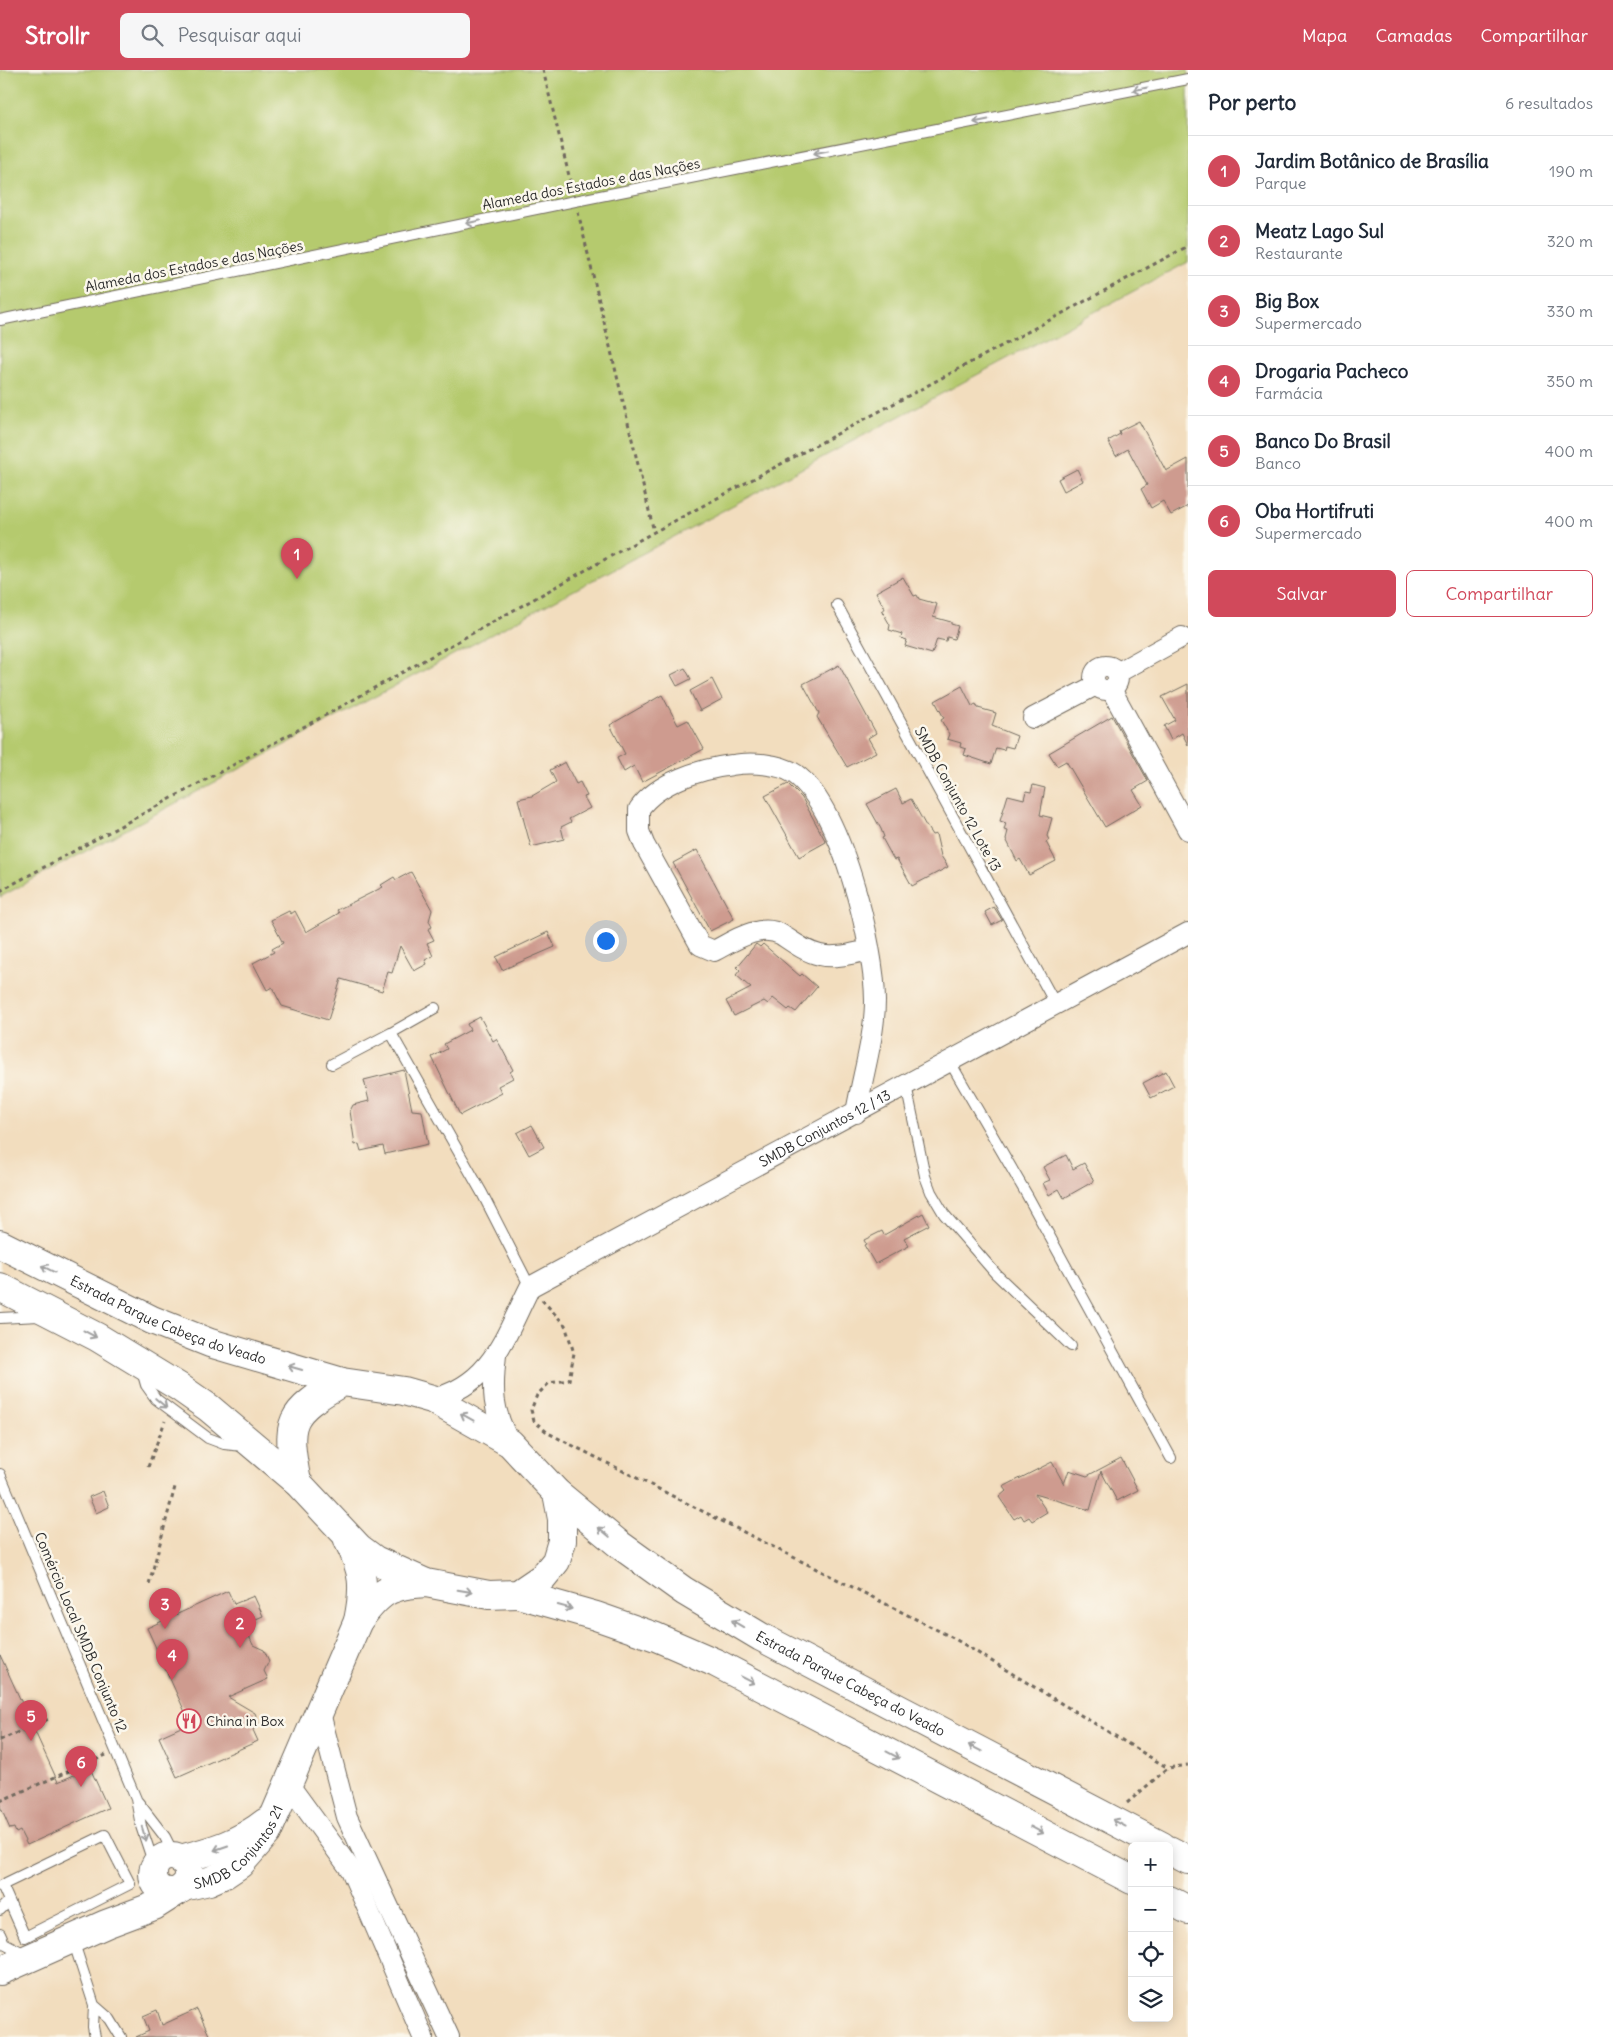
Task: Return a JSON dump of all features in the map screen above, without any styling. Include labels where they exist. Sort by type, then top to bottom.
[{"type":"main road","name":"Estrada Parque Cabeça do Veado","points":[[0,1244],[152,1320],[210,1343],[342,1382],[395,1390],[432,1399],[510,1443],[557,1492],[620,1545],[684,1591],[761,1637],[1155,1842]]},
{"type":"main road","points":[[0,1287],[138,1361],[209,1408],[297,1482],[345,1535],[375,1560],[426,1583]]},
{"type":"main road","points":[[297,1482],[290,1435],[294,1419],[303,1407],[342,1382]]},
{"type":"main road","points":[[518,1594],[543,1577],[556,1561],[562,1540],[562,1519],[557,1492]]},
{"type":"main road","points":[[289,1785],[358,1621],[363,1598],[363,1578],[359,1562],[345,1535]]},
{"type":"main road","points":[[358,1621],[381,1594],[404,1584],[426,1583],[489,1595],[518,1594],[596,1616],[656,1637],[716,1664],[1128,1878]]},
{"type":"main road","name":"SMDB Conjuntos 21","points":[[0,1972],[106,1924],[154,1906],[165,1875],[243,1839],[277,1813],[289,1785]]},
{"type":"main road","points":[[1173,1852],[1188,1860]]},
{"type":"main road","points":[[1173,1902],[1188,1910]]},
{"type":"street","points":[[1033,718],[1108,682],[1182,638]]},
{"type":"street","points":[[1108,682],[1188,830]]},
{"type":"street","points":[[856,1113],[875,1004],[874,974],[869,950],[845,858],[834,828],[816,796],[794,773],[772,766],[745,763],[716,767],[656,790],[639,809],[639,831],[644,844],[700,945],[714,951],[737,938],[762,931],[780,934],[797,946],[820,956],[844,955],[869,950]]},
{"type":"street","name":"SMDB Conjuntos 12 / 13","points":[[530,1287],[1188,933]]},
{"type":"street","points":[[432,1399],[464,1389],[481,1374],[496,1355],[530,1287]]},
{"type":"street","points":[[496,1355],[493,1401],[500,1424],[510,1443]]},
{"type":"street","points":[[320,1712],[347,1817],[449,2037]]},
{"type":"street","points":[[289,1785],[351,1870],[423,2037]]},
{"type":"lane","name":"Alameda dos Estados e das Nações","points":[[0,320],[575,201],[1188,79]]},
{"type":"lane","name":"SMDB Conjunto 12 Lote 13","points":[[837,605],[1056,1005]]},
{"type":"lane","points":[[332,1064],[435,1008]]},
{"type":"lane","points":[[391,1033],[482,1193],[530,1287]]},
{"type":"lane","points":[[950,1062],[1031,1203],[1170,1458]]},
{"type":"lane","points":[[906,1085],[925,1176],[931,1192],[944,1214],[996,1274],[1071,1346]]},
{"type":"lane","points":[[0,1318],[54,1315]]},
{"type":"lane","name":"Comércio Local SMDB Conjunto 12","points":[[0,1475],[136,1799],[141,1826],[165,1875]]},
{"type":"lane","name":"Comércio Local SMDB Conjunto 12","points":[[136,1799],[165,1837],[165,1875]]},
{"type":"lane","points":[[105,1835],[165,1875],[25,1937],[1,1885],[105,1835]]},
{"type":"lane","points":[[0,1910],[9,1901]]},
{"type":"lane","points":[[0,1934],[4,1943],[17,1952],[33,1957]]},
{"type":"lane","points":[[73,1939],[94,2006],[93,2027],[95,2037]]},
{"type":"lane","points":[[94,2006],[110,2020],[121,2037]]},
{"type":"path","points":[[542,70],[654,532]]},
{"type":"path","points":[[0,891],[333,711],[654,532],[1188,246]]},
{"type":"path","points":[[530,1287],[565,1325],[574,1353],[569,1380],[549,1384],[537,1395],[531,1410],[534,1421],[548,1434],[955,1639],[1168,1768]]},
{"type":"path","points":[[148,1467],[167,1417]]},
{"type":"path","points":[[148,1584],[175,1487]]},
{"type":"path","points":[[0,1740],[50,1718]]},
{"type":"path","points":[[0,1801],[116,1751]]},
{"type":"path","points":[[1110,1818],[1168,1768],[1188,1765]]},
{"type":"green space","points":[[0,70],[1188,70],[1188,262],[0,897]]},
{"type":"building","points":[[1139,421],[1166,471],[1188,459],[1188,506],[1171,515],[1163,501],[1151,508],[1141,489],[1147,485],[1128,449],[1116,456],[1108,441],[1120,434],[1119,431]]},
{"type":"building","points":[[1077,469],[1083,481],[1064,491],[1058,479]]},
{"type":"building","points":[[903,577],[914,596],[917,595],[919,599],[937,604],[933,617],[958,626],[954,639],[947,637],[946,641],[937,639],[932,654],[905,646],[907,640],[901,638],[902,634],[889,630],[890,625],[882,611],[885,609],[876,592]]},
{"type":"building","points":[[839,665],[876,733],[868,738],[876,752],[847,767],[817,717],[819,713],[803,684]]},
{"type":"building","points":[[685,668],[691,679],[677,686],[671,675]]},
{"type":"building","points":[[712,679],[722,699],[700,711],[690,691]]},
{"type":"building","points":[[1188,684],[1188,745],[1182,733],[1171,740],[1164,726],[1175,720],[1162,697]]},
{"type":"building","points":[[962,686],[972,706],[976,704],[978,708],[996,713],[992,726],[1017,736],[1013,748],[1005,746],[1004,750],[996,748],[991,764],[964,755],[966,749],[960,747],[961,743],[947,739],[949,734],[941,720],[944,718],[935,701]]},
{"type":"building","points":[[662,695],[678,725],[688,720],[704,749],[642,782],[634,766],[624,772],[617,758],[625,754],[610,725]]},
{"type":"building","points":[[1112,716],[1148,781],[1133,790],[1142,805],[1105,827],[1066,761],[1057,766],[1049,753]]},
{"type":"building","points":[[565,762],[576,784],[580,782],[587,796],[584,797],[590,808],[569,819],[571,822],[561,827],[564,839],[531,847],[518,799],[532,796],[556,782],[550,770]]},
{"type":"building","points":[[788,784],[802,798],[826,842],[799,857],[765,796]]},
{"type":"building","points":[[1033,785],[1045,788],[1040,815],[1052,818],[1047,836],[1049,840],[1046,842],[1056,861],[1029,875],[1020,859],[1017,861],[1006,839],[1008,831],[1004,830],[1006,823],[1000,821],[1008,795],[1024,799],[1026,791],[1031,792]]},
{"type":"building","points":[[896,789],[903,803],[911,799],[932,835],[936,834],[941,856],[948,867],[912,886],[897,859],[894,860],[882,838],[884,837],[881,829],[867,804]]},
{"type":"building","points":[[697,850],[734,919],[710,931],[673,863]]},
{"type":"building","points":[[411,872],[432,910],[429,921],[432,927],[428,929],[434,940],[427,943],[433,956],[425,960],[427,964],[414,971],[400,946],[392,973],[388,972],[382,991],[341,979],[328,1020],[282,1006],[272,987],[267,990],[253,963],[274,952],[272,949],[283,943],[271,920],[289,911],[291,914],[295,911],[306,932],[339,913],[337,910],[383,887],[381,885],[394,877],[396,880]]},
{"type":"building","points":[[994,907],[1002,920],[992,925],[985,912]]},
{"type":"building","points":[[548,932],[555,947],[502,970],[496,957]]},
{"type":"building","points":[[756,944],[760,947],[763,944],[800,976],[802,974],[817,987],[796,1012],[790,1008],[788,1010],[773,998],[768,1004],[764,1001],[734,1016],[726,1001],[751,988],[736,975],[740,970],[737,967]]},
{"type":"building","points":[[480,1017],[493,1041],[496,1039],[500,1045],[513,1070],[510,1072],[513,1078],[498,1086],[502,1093],[460,1115],[432,1057],[447,1049],[444,1044],[470,1030],[467,1024]]},
{"type":"building","points":[[404,1070],[412,1110],[422,1111],[428,1144],[385,1154],[383,1146],[361,1151],[359,1144],[355,1145],[350,1111],[353,1105],[369,1101],[364,1080]]},
{"type":"building","points":[[1166,1071],[1174,1086],[1151,1098],[1143,1083]]},
{"type":"building","points":[[532,1125],[544,1147],[529,1155],[517,1133]]},
{"type":"building","points":[[1066,1155],[1073,1169],[1084,1163],[1094,1181],[1064,1198],[1059,1189],[1049,1195],[1043,1183],[1050,1180],[1043,1167]]},
{"type":"building","points":[[923,1213],[929,1225],[904,1238],[909,1246],[875,1264],[864,1245],[866,1244],[864,1240],[882,1231],[884,1235]]},
{"type":"building","points":[[1121,1458],[1138,1490],[1117,1501],[1101,1471],[1090,1510],[1035,1494],[1047,1512],[1032,1521],[1029,1517],[1024,1520],[1021,1515],[1014,1519],[999,1497],[1006,1491],[1003,1487],[1052,1462],[1064,1484],[1069,1470],[1087,1476]]},
{"type":"building","points":[[103,1491],[109,1507],[96,1513],[89,1497]]},
{"type":"building","points":[[228,1591],[234,1604],[254,1596],[263,1616],[244,1624],[253,1645],[264,1650],[269,1661],[264,1671],[268,1679],[228,1697],[255,1713],[259,1723],[253,1730],[258,1741],[177,1777],[159,1737],[190,1723],[147,1628]]},
{"type":"building","points":[[0,1655],[58,1782],[90,1768],[108,1808],[27,1845],[20,1831],[16,1833],[14,1828],[10,1829],[0,1806]]},
{"type":"building","points":[[197,2009],[210,2037],[136,2037],[149,2031],[143,2016],[157,2010],[162,2025]]},
{"type":"place","name":"Jardim Botânico de Brasília","points":[[297,579]]},
{"type":"place","name":"Big Box","points":[[165,1629]]},
{"type":"place","name":"Meatz Lago Sul","points":[[240,1648]]},
{"type":"place","name":"Drogaria Pacheco","points":[[172,1680]]},
{"type":"place","name":"China in Box","points":[[189,1721]]},
{"type":"place","name":"Banco Do Brasil","points":[[31,1741]]},
{"type":"place","name":"Oba Hortifruti","points":[[81,1787]]}]
